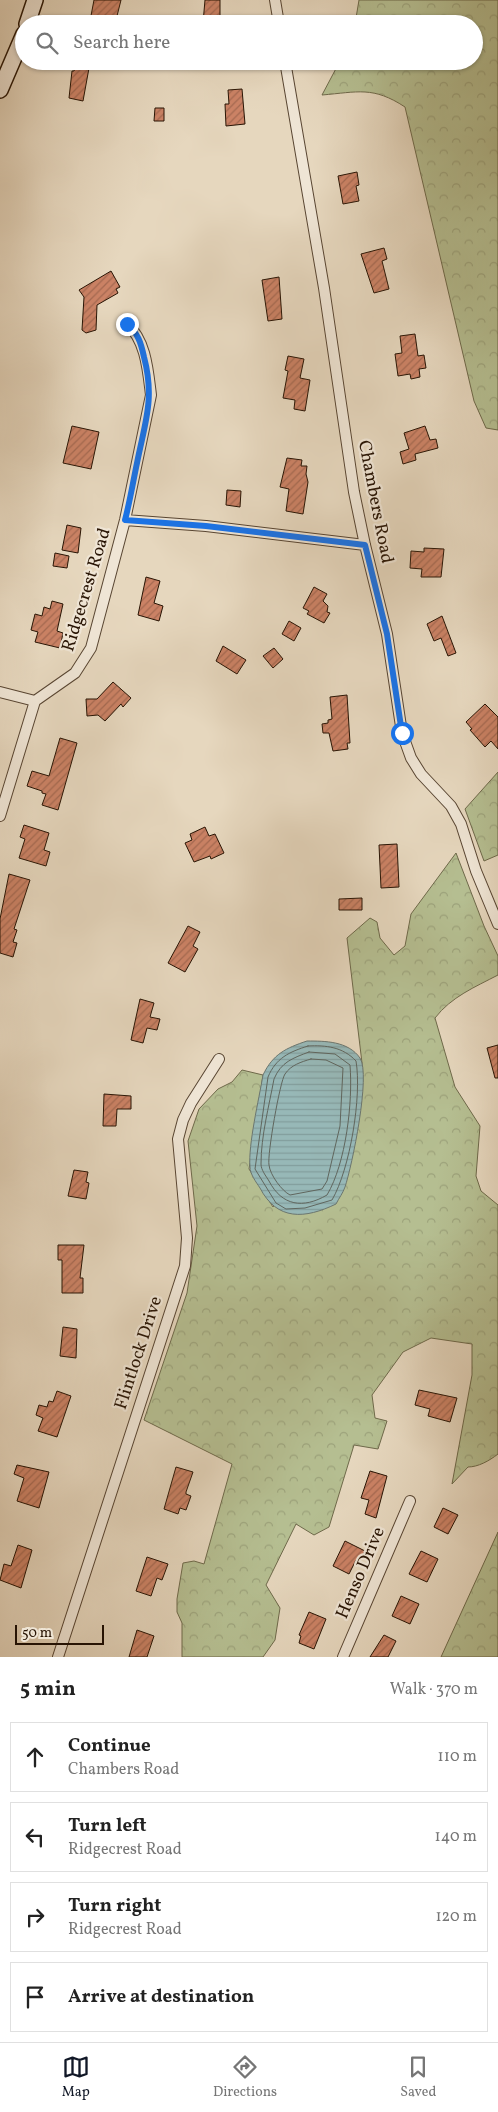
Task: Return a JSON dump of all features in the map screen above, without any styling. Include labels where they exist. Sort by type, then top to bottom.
[{"type":"main road","points":[[30,15],[35,0]]},
{"type":"main road","points":[[0,90],[15,55]]},
{"type":"street","points":[[275,0],[278,15]]},
{"type":"street","name":"Chambers Road","points":[[286,70],[365,545],[387,634],[402,733],[411,758],[421,774],[451,806],[461,824],[476,871],[498,924]]},
{"type":"street","name":"Ridgecrest Road","points":[[35,701],[75,673],[87,658],[125,520],[147,420],[150,395],[149,375],[141,342],[136,331],[127,324]]},
{"type":"street","name":"Ridgecrest Road","points":[[125,520],[206,526],[365,545]]},
{"type":"street","points":[[0,692],[35,701],[5,778],[0,816]]},
{"type":"street","name":"Flintlock Drive","points":[[58,1657],[185,1266],[188,1238],[178,1140],[183,1120],[191,1103],[219,1059]]},
{"type":"street","name":"Henso Drive","points":[[343,1657],[410,1501]]},
{"type":"green space","points":[[359,0],[498,0],[498,430],[486,428],[474,401],[405,107],[394,100],[374,93],[356,92],[322,95],[335,70],[483,70],[483,15],[356,15]]},
{"type":"green space","points":[[498,772],[498,855],[484,861],[465,809]]},
{"type":"green space","points":[[456,853],[484,926],[498,956],[498,975],[456,998],[435,1018],[455,1087],[480,1126],[476,1176],[481,1191],[498,1205],[498,1454],[483,1463],[468,1467],[452,1484],[472,1375],[472,1344],[431,1338],[403,1352],[372,1395],[375,1418],[387,1421],[378,1449],[354,1445],[329,1527],[314,1535],[296,1524],[266,1585],[280,1608],[275,1640],[263,1657],[182,1657],[182,1623],[177,1612],[177,1599],[183,1563],[194,1561],[204,1564],[232,1464],[144,1420],[187,1293],[197,1226],[188,1141],[199,1109],[218,1089],[232,1082],[242,1070],[263,1075],[249,1169],[273,1207],[362,1085],[362,1063],[347,938],[370,918],[377,922],[380,938],[394,955],[405,946],[411,914]]},
{"type":"green space","points":[[498,1532],[498,1657],[441,1657]]},
{"type":"water","points":[[307,1041],[336,1043],[355,1052],[360,1058],[363,1068],[362,1101],[348,1176],[336,1204],[313,1212],[293,1214],[283,1212],[267,1199],[252,1175],[250,1158],[254,1122],[263,1075],[271,1062],[281,1053]]},
{"type":"building","points":[[94,0],[121,0],[117,15],[91,15]]},
{"type":"building","points":[[205,0],[220,0],[220,15],[204,15]]},
{"type":"building","points":[[89,70],[83,101],[69,98],[72,71]]},
{"type":"building","points":[[242,89],[245,124],[226,126],[225,104],[229,104],[228,90]]},
{"type":"building","points":[[155,108],[164,108],[164,121],[154,121]]},
{"type":"building","points":[[357,172],[359,185],[356,186],[359,201],[343,204],[338,176]]},
{"type":"building","points":[[384,248],[387,259],[382,261],[389,289],[374,293],[361,254]]},
{"type":"building","points":[[111,271],[120,287],[116,289],[118,293],[97,305],[96,330],[86,333],[82,330],[84,297],[79,290]]},
{"type":"building","points":[[279,277],[282,319],[268,321],[262,280]]},
{"type":"building","points":[[415,334],[418,356],[424,355],[426,368],[419,369],[420,377],[411,379],[410,374],[398,376],[395,354],[402,353],[400,336]]},
{"type":"building","points":[[288,356],[304,359],[300,378],[310,380],[305,411],[294,409],[295,400],[283,398],[288,371],[285,370]]},
{"type":"building","points":[[72,426],[99,432],[91,469],[63,463]]},
{"type":"building","points":[[425,426],[430,440],[436,439],[438,448],[415,454],[416,460],[403,464],[400,452],[409,449],[404,433]]},
{"type":"building","points":[[287,458],[302,460],[301,466],[307,466],[308,482],[303,514],[286,511],[289,489],[280,487]]},
{"type":"building","points":[[227,490],[241,491],[240,507],[226,505]]},
{"type":"building","points":[[67,525],[81,528],[78,553],[62,550]]},
{"type":"building","points":[[424,548],[444,549],[441,577],[421,577],[422,569],[410,568],[411,551],[424,552]]},
{"type":"building","points":[[55,553],[69,556],[67,568],[53,566]]},
{"type":"building","points":[[146,577],[160,581],[154,603],[163,606],[159,621],[138,615]]},
{"type":"building","points":[[314,587],[327,594],[323,601],[328,606],[327,612],[330,613],[324,623],[307,614],[309,611],[303,608]]},
{"type":"building","points":[[52,601],[63,604],[57,631],[63,633],[60,648],[35,642],[38,632],[31,630],[35,614],[42,616],[44,607],[50,609]]},
{"type":"building","points":[[442,616],[456,653],[448,656],[441,638],[434,641],[427,624]]},
{"type":"building","points":[[289,621],[301,628],[294,641],[282,634]]},
{"type":"building","points":[[223,646],[246,660],[237,674],[216,661]]},
{"type":"building","points":[[274,648],[283,659],[273,668],[263,656]]},
{"type":"building","points":[[113,682],[131,698],[123,707],[121,704],[105,721],[98,715],[87,716],[86,699],[97,699]]},
{"type":"building","points":[[347,695],[350,743],[347,743],[348,749],[333,751],[329,733],[323,733],[322,724],[328,723],[328,720],[332,719],[330,697]]},
{"type":"building","points":[[485,704],[498,717],[498,749],[491,741],[485,747],[470,730],[472,729],[466,722]]},
{"type":"building","points":[[60,738],[77,743],[58,810],[42,805],[46,794],[27,786],[32,771],[49,776]]},
{"type":"building","points":[[24,825],[49,833],[44,850],[50,852],[46,866],[19,858],[25,839],[20,837]]},
{"type":"building","points":[[205,827],[209,836],[215,834],[224,853],[211,859],[210,856],[194,862],[185,843],[192,840],[190,834]]},
{"type":"building","points":[[397,844],[399,887],[381,888],[379,845]]},
{"type":"building","points":[[9,874],[30,880],[14,929],[17,930],[13,942],[17,943],[13,957],[0,953],[0,919]]},
{"type":"building","points":[[362,898],[362,910],[339,910],[339,899]]},
{"type":"building","points":[[188,926],[200,932],[193,946],[198,949],[185,972],[168,963]]},
{"type":"building","points":[[140,999],[154,1003],[150,1017],[160,1019],[157,1030],[147,1028],[143,1043],[131,1040]]},
{"type":"building","points":[[498,1045],[498,1078],[495,1078],[487,1048]]},
{"type":"building","points":[[104,1094],[131,1096],[131,1109],[117,1109],[116,1126],[103,1126]]},
{"type":"building","points":[[74,1170],[88,1172],[86,1182],[89,1183],[86,1199],[68,1196]]},
{"type":"building","points":[[58,1245],[84,1245],[80,1278],[83,1278],[83,1293],[62,1293],[62,1260],[58,1260]]},
{"type":"building","points":[[63,1327],[77,1329],[76,1358],[60,1356]]},
{"type":"building","points":[[419,1390],[457,1398],[450,1422],[428,1416],[430,1409],[415,1405]]},
{"type":"building","points":[[57,1391],[71,1396],[57,1437],[38,1431],[43,1418],[36,1415],[39,1405],[47,1407],[49,1401],[53,1402]]},
{"type":"building","points":[[17,1465],[49,1472],[39,1508],[17,1501],[24,1478],[14,1474]]},
{"type":"building","points":[[176,1467],[193,1472],[186,1492],[186,1494],[191,1496],[186,1510],[180,1508],[178,1514],[164,1509]]},
{"type":"building","points":[[370,1471],[387,1476],[376,1518],[365,1514],[369,1500],[361,1498]]},
{"type":"building","points":[[443,1508],[458,1515],[448,1534],[434,1527]]},
{"type":"building","points":[[345,1541],[365,1551],[359,1562],[356,1560],[349,1574],[333,1566]]},
{"type":"building","points":[[18,1545],[32,1550],[21,1588],[0,1580],[4,1564],[11,1566]]},
{"type":"building","points":[[421,1551],[438,1559],[427,1582],[409,1574]]},
{"type":"building","points":[[147,1557],[168,1564],[162,1580],[157,1578],[151,1596],[136,1591]]},
{"type":"building","points":[[401,1596],[419,1604],[410,1624],[392,1616]]},
{"type":"building","points":[[309,1612],[326,1619],[314,1649],[299,1643],[301,1636],[299,1635]]},
{"type":"building","points":[[137,1630],[154,1636],[147,1657],[129,1657]]},
{"type":"building","points":[[384,1635],[396,1641],[388,1657],[370,1657]]},
{"type":"route","points":[[127,324],[136,331],[141,342],[149,375],[150,395],[147,420],[125,520],[206,526],[365,545],[387,634],[402,733]]}]
